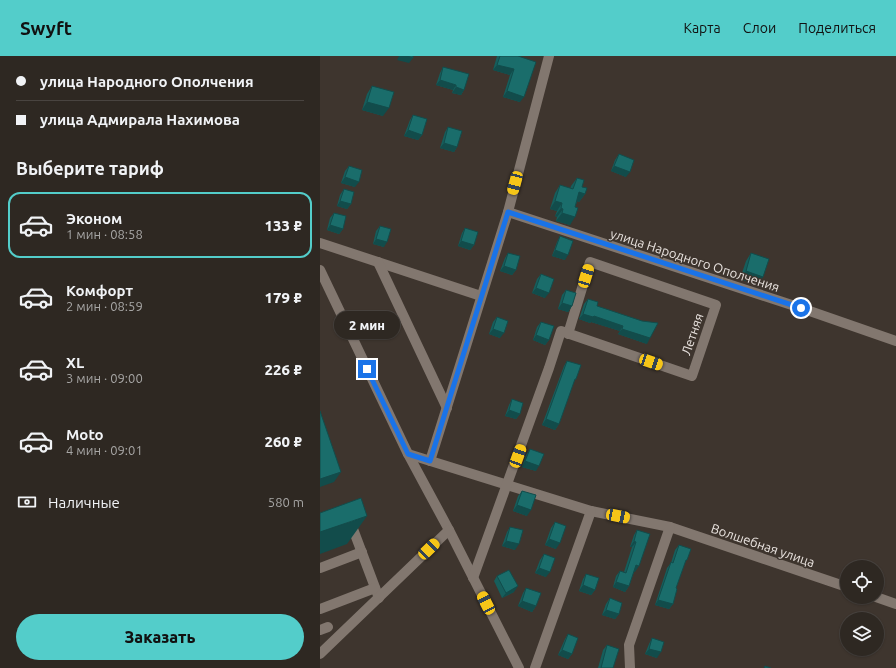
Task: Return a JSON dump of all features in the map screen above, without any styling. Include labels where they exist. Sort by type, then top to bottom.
[{"type":"street","points":[[430,461],[508,212],[549,56]]},
{"type":"street","name":"улица Народного Ополчения","points":[[508,212],[801,308],[896,341]]},
{"type":"street","points":[[320,243],[481,296]]},
{"type":"street","points":[[378,262],[447,408]]},
{"type":"street","name":"Летняя","points":[[590,262],[716,305],[692,376],[568,334],[590,262]]},
{"type":"street","points":[[320,270],[408,454],[449,530],[519,668]]},
{"type":"street","points":[[473,578],[561,331],[568,334]]},
{"type":"street","name":"Волшебная улица","points":[[408,454],[591,511],[670,527],[840,585]]},
{"type":"street","points":[[346,509],[379,598]]},
{"type":"street","points":[[535,668],[591,511]]},
{"type":"street","points":[[630,668],[629,645],[670,527]]},
{"type":"street","points":[[320,654],[449,530]]},
{"type":"street","points":[[320,568],[362,552]]},
{"type":"street","points":[[320,609],[375,588]]},
{"type":"street","points":[[884,600],[896,604]]},
{"type":"building","points":[[500,56],[518,56],[536,62],[524,97],[507,91],[514,69],[497,65]]},
{"type":"building","points":[[443,67],[469,74],[464,90],[456,87],[456,85],[440,80]]},
{"type":"building","points":[[372,86],[394,92],[389,108],[367,102]]},
{"type":"building","points":[[413,115],[427,119],[422,135],[408,130]]},
{"type":"building","points":[[448,127],[462,131],[457,147],[444,143]]},
{"type":"building","points":[[619,154],[634,160],[630,172],[614,166]]},
{"type":"building","points":[[349,166],[362,170],[359,182],[345,177]]},
{"type":"building","points":[[577,178],[584,180],[582,187],[587,188],[585,194],[579,192],[575,207],[578,208],[575,217],[562,213],[562,203],[555,201],[560,185],[573,189]]},
{"type":"building","points":[[344,189],[354,192],[351,204],[340,201]]},
{"type":"building","points":[[334,213],[346,216],[343,229],[330,225]]},
{"type":"building","points":[[380,226],[391,229],[387,242],[376,239]]},
{"type":"building","points":[[465,228],[478,232],[474,245],[461,241]]},
{"type":"building","points":[[560,236],[573,241],[568,255],[555,250]]},
{"type":"building","points":[[508,253],[520,256],[516,270],[504,266]]},
{"type":"building","points":[[751,253],[769,259],[763,277],[746,271]]},
{"type":"building","points":[[541,274],[554,279],[549,293],[536,288]]},
{"type":"building","points":[[566,290],[576,293],[572,306],[562,303]]},
{"type":"building","points":[[588,299],[598,302],[597,306],[642,321],[658,323],[650,338],[622,329],[623,326],[594,316],[583,314]]},
{"type":"building","points":[[497,317],[508,321],[504,333],[493,329]]},
{"type":"building","points":[[541,322],[554,326],[549,340],[536,335]]},
{"type":"building","points":[[567,361],[581,365],[559,424],[546,419]]},
{"type":"building","points":[[512,399],[523,403],[520,414],[509,410]]},
{"type":"building","points":[[320,411],[341,472],[320,479]]},
{"type":"building","points":[[530,449],[544,454],[539,466],[525,461]]},
{"type":"building","points":[[522,491],[536,495],[531,510],[517,505]]},
{"type":"building","points":[[361,498],[367,516],[320,532],[320,513]]},
{"type":"building","points":[[555,522],[566,526],[560,543],[549,539]]},
{"type":"building","points":[[510,527],[523,530],[519,544],[506,541]]},
{"type":"building","points":[[637,530],[650,534],[639,566],[636,565],[629,586],[616,582],[620,571],[626,573],[636,542],[634,541]]},
{"type":"building","points":[[679,545],[691,549],[676,588],[673,604],[658,600],[671,562],[673,563]]},
{"type":"building","points":[[544,554],[555,558],[550,572],[539,568]]},
{"type":"building","points":[[509,570],[518,586],[506,593],[497,576]]},
{"type":"building","points":[[586,574],[599,578],[595,590],[583,585]]},
{"type":"building","points":[[526,588],[541,593],[536,606],[522,601]]},
{"type":"building","points":[[610,598],[622,603],[619,614],[606,610]]},
{"type":"building","points":[[568,634],[578,638],[572,654],[562,650]]},
{"type":"building","points":[[652,638],[664,642],[661,652],[649,649]]},
{"type":"building","points":[[607,645],[619,649],[613,668],[601,668]]},
{"type":"route","points":[[367,369],[408,454],[430,461],[508,212],[801,308]]}]
